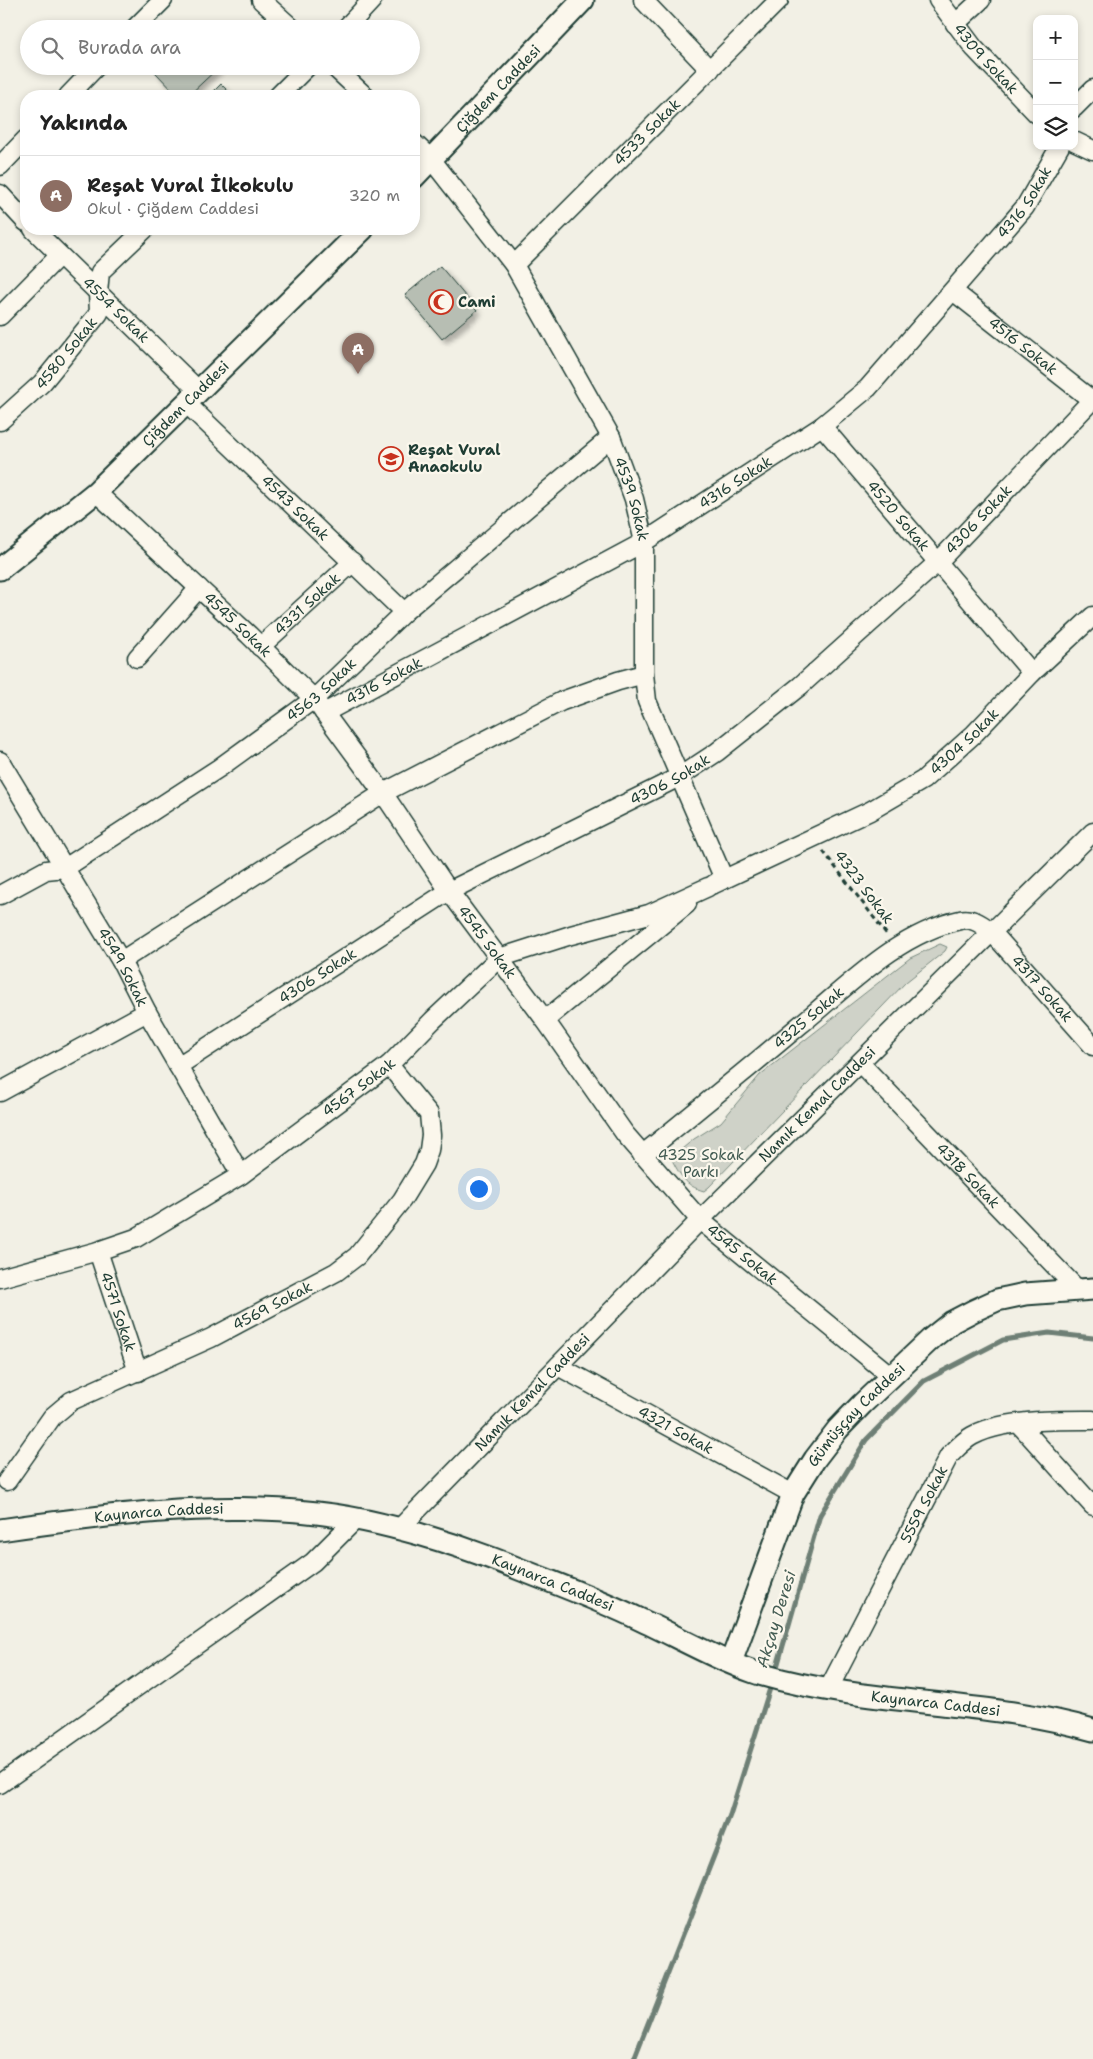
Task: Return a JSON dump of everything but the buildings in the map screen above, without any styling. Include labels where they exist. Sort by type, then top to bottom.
[{"type":"street","points":[[143,20],[162,0]]},
{"type":"street","points":[[261,0],[282,20]]},
{"type":"street","points":[[353,20],[372,0]]},
{"type":"street","name":"Çiğdem Caddesi","points":[[420,171],[584,0]]},
{"type":"street","points":[[643,0],[710,70]]},
{"type":"street","name":"4533 Sokak","points":[[514,265],[779,0]]},
{"type":"street","name":"4309 Sokak","points":[[938,0],[974,48],[1033,110]]},
{"type":"street","points":[[955,24],[981,0]]},
{"type":"street","points":[[79,90],[90,75]]},
{"type":"street","points":[[284,90],[299,75]]},
{"type":"street","points":[[343,75],[359,90]]},
{"type":"street","points":[[1077,105],[1093,89]]},
{"type":"street","points":[[1078,143],[1093,150]]},
{"type":"street","points":[[0,166],[20,145]]},
{"type":"street","name":"4539 Sokak","points":[[420,149],[431,159],[514,265],[610,437],[634,498],[644,542],[644,674],[647,701],[724,879]]},
{"type":"street","name":"4316 Sokak","points":[[319,706],[644,542],[822,426],[868,388],[1025,207],[1058,150]]},
{"type":"street","points":[[0,194],[20,216]]},
{"type":"street","name":"4554 Sokak","points":[[39,235],[98,292],[193,397]]},
{"type":"street","name":"4580 Sokak","points":[[0,422],[42,383],[100,313],[98,292],[100,272],[139,235]]},
{"type":"street","name":"Çiğdem Caddesi","points":[[0,568],[96,492],[357,235]]},
{"type":"street","points":[[0,316],[59,256]]},
{"type":"street","name":"4516 Sokak","points":[[953,291],[1093,401]]},
{"type":"street","name":"4543 Sokak","points":[[193,397],[404,612]]},
{"type":"street","name":"4306 Sokak","points":[[178,1066],[449,890],[679,777],[712,756],[800,686],[938,562],[1093,401]]},
{"type":"street","name":"4520 Sokak","points":[[822,426],[1032,673]]},
{"type":"street","name":"4563 Sokak","points":[[0,895],[46,870],[65,868],[219,768],[319,706],[404,612],[610,437]]},
{"type":"street","name":"4545 Sokak","points":[[96,492],[199,588],[319,706],[383,792],[449,890],[545,1020],[625,1134],[700,1220],[891,1376]]},
{"type":"street","name":"4331 Sokak","points":[[260,647],[353,562]]},
{"type":"street","points":[[136,658],[199,588]]},
{"type":"street","name":"4304 Sokak","points":[[708,887],[814,839],[870,811],[923,780],[974,734],[1032,673],[1093,616]]},
{"type":"street","points":[[121,961],[383,792],[562,701],[644,674]]},
{"type":"street","name":"4549 Sokak","points":[[0,761],[121,961],[178,1066],[241,1174]]},
{"type":"street","name":"Namık Kemal Caddesi","points":[[399,1529],[700,1220],[1093,832]]},
{"type":"street","points":[[545,1020],[708,887]]},
{"type":"street","name":"4567 Sokak","points":[[0,1278],[98,1251],[136,1238],[241,1174],[390,1064],[433,1020],[499,958],[571,935],[649,914],[708,887]]},
{"type":"street","name":"4325 Sokak","points":[[642,1155],[889,952],[940,927],[961,920],[970,919],[991,931]]},
{"type":"street","name":"4317 Sokak","points":[[991,931],[1093,1046]]},
{"type":"street","points":[[0,1092],[148,1012]]},
{"type":"street","name":"4318 Sokak","points":[[860,1063],[1085,1289]]},
{"type":"street","name":"4569 Sokak","points":[[7,1482],[52,1417],[71,1401],[211,1338],[336,1272],[357,1256],[402,1200],[424,1164],[430,1150],[430,1114],[390,1064]]},
{"type":"street","name":"4571 Sokak","points":[[98,1251],[138,1372]]},
{"type":"street","name":"Gümüşçay Caddesi","points":[[731,1662],[793,1494],[814,1459],[838,1429],[891,1376],[952,1322],[997,1300],[1025,1294],[1085,1289]]},
{"type":"street","name":"4321 Sokak","points":[[558,1366],[793,1494]]},
{"type":"street","name":"5559 Sokak","points":[[828,1690],[949,1456],[960,1444],[988,1429],[1020,1424],[1093,1420]]},
{"type":"street","points":[[1020,1424],[1093,1506]]},
{"type":"street","name":"Kaynarca Caddesi","points":[[0,1530],[107,1515],[196,1508],[284,1510],[319,1513],[399,1529],[514,1567],[636,1617],[753,1672],[802,1686],[1004,1712],[1093,1730]]},
{"type":"street","points":[[0,1784],[313,1562],[355,1520]]},
{"type":"path","name":"4323 Sokak","points":[[814,839],[897,948]]},
{"type":"green space","name":"4325 Sokak Parkı","points":[[940,944],[947,947],[945,951],[906,982],[709,1187],[704,1191],[697,1189],[684,1179],[671,1158],[694,1139],[721,1122],[760,1075],[910,958]]},
{"type":"waterway","name":"Akçay Deresi","points":[[775,1674],[820,1515],[866,1440],[924,1381],[1003,1340],[1049,1333],[1093,1338]]},
{"type":"waterway","name":"Akçay Deresi","points":[[634,2059],[730,1815],[772,1682]]},
{"type":"place","name":"Cami","points":[[441,302]]},
{"type":"place","name":"Reşat Vural İlkokulu","points":[[358,374]]},
{"type":"place","name":"Reşat Vural Anaokulu","points":[[391,459]]}]
